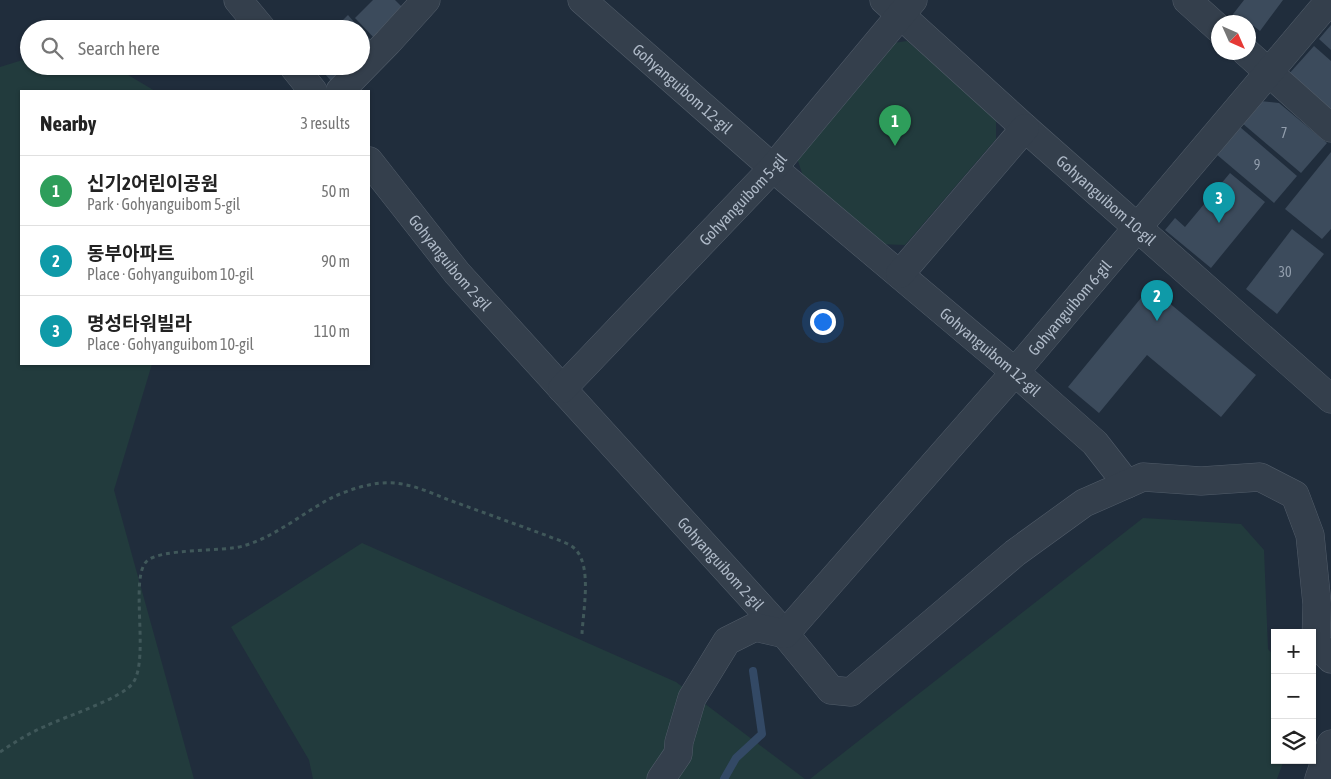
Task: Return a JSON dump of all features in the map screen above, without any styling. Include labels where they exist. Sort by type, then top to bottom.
[{"type":"street","points":[[238,0],[255,20]]},
{"type":"street","points":[[370,60],[426,0]]},
{"type":"street","name":"Gohyanguibom 12-gil","points":[[582,0],[773,168],[1015,372],[1095,443],[1127,484]]},
{"type":"street","points":[[1187,0],[1211,22]]},
{"type":"street","name":"Gohyanguibom 6-gil","points":[[785,634],[1015,372],[1330,0]]},
{"type":"street","name":"Gohyanguibom 5-gil","points":[[562,389],[773,168],[900,5]]},
{"type":"street","name":"Gohyanguibom 10-gil","points":[[900,5],[1025,128],[1331,399]]},
{"type":"street","points":[[1255,60],[1331,128]]},
{"type":"street","points":[[300,75],[312,90]]},
{"type":"street","points":[[341,90],[356,75]]},
{"type":"street","points":[[900,274],[1025,128]]},
{"type":"street","name":"Gohyanguibom 2-gil","points":[[370,162],[457,273],[785,634],[831,690],[851,692],[1015,553],[1084,503],[1127,484]]},
{"type":"street","points":[[1127,484],[1143,477],[1201,481],[1260,477],[1295,495],[1310,535],[1324,596],[1316,643],[1331,659]]},
{"type":"street","points":[[661,779],[678,754],[679,742],[692,698],[727,642],[755,627],[785,634]]},
{"type":"street","points":[[1319,779],[1331,744]]},
{"type":"path","points":[[0,752],[45,726],[110,699],[134,682],[138,668],[140,648],[140,578],[143,565],[149,559],[166,554],[224,550],[244,546],[268,535],[334,497],[358,488],[387,483],[412,486],[568,544],[576,550],[583,562],[586,576],[582,634]]},
{"type":"green space","points":[[907,41],[996,116],[996,139],[905,245],[877,244],[803,176],[795,152],[886,44]]},
{"type":"green space","points":[[20,61],[20,75],[128,75],[153,90],[20,90],[20,365],[152,365],[114,490],[194,779],[0,779],[0,67]]},
{"type":"green space","points":[[1143,518],[1241,524],[1264,550],[1268,649],[1271,652],[1271,764],[1283,764],[1277,779],[810,779]]},
{"type":"green space","points":[[362,543],[676,682],[805,779],[313,779],[309,760],[231,627]]},
{"type":"building","points":[[373,0],[395,0],[406,11],[376,40],[370,34],[370,20],[357,20],[355,18]]},
{"type":"building","points":[[1244,0],[1283,0],[1260,31],[1256,28],[1256,15],[1232,15]]},
{"type":"building","points":[[348,15],[352,20],[343,20]]},
{"type":"building","points":[[1331,25],[1331,50],[1319,39]]},
{"type":"building","points":[[1314,46],[1331,61],[1331,112],[1288,75]]},
{"type":"building","points":[[326,75],[339,75],[332,82]]},
{"type":"building","points":[[1260,101],[1279,103],[1327,143],[1301,173],[1242,123]]},
{"type":"building","points":[[1240,127],[1297,176],[1274,203],[1216,154]]},
{"type":"building","points":[[1331,152],[1331,229],[1322,239],[1285,209]]},
{"type":"building","points":[[1230,173],[1265,202],[1211,268],[1165,230],[1175,218],[1185,227]]},
{"type":"building","points":[[1292,229],[1324,254],[1277,314],[1246,289]]},
{"type":"building","points":[[1150,287],[1256,375],[1221,417],[1147,355],[1099,413],[1068,387]]},
{"type":"waterway","points":[[724,779],[736,758],[762,734],[753,671]]},
{"type":"place","name":"신기2어린이공원","points":[[895,146]]},
{"type":"place","name":"명성타워빌라","points":[[1219,223]]},
{"type":"place","name":"동부아파트","points":[[1157,321]]}]
